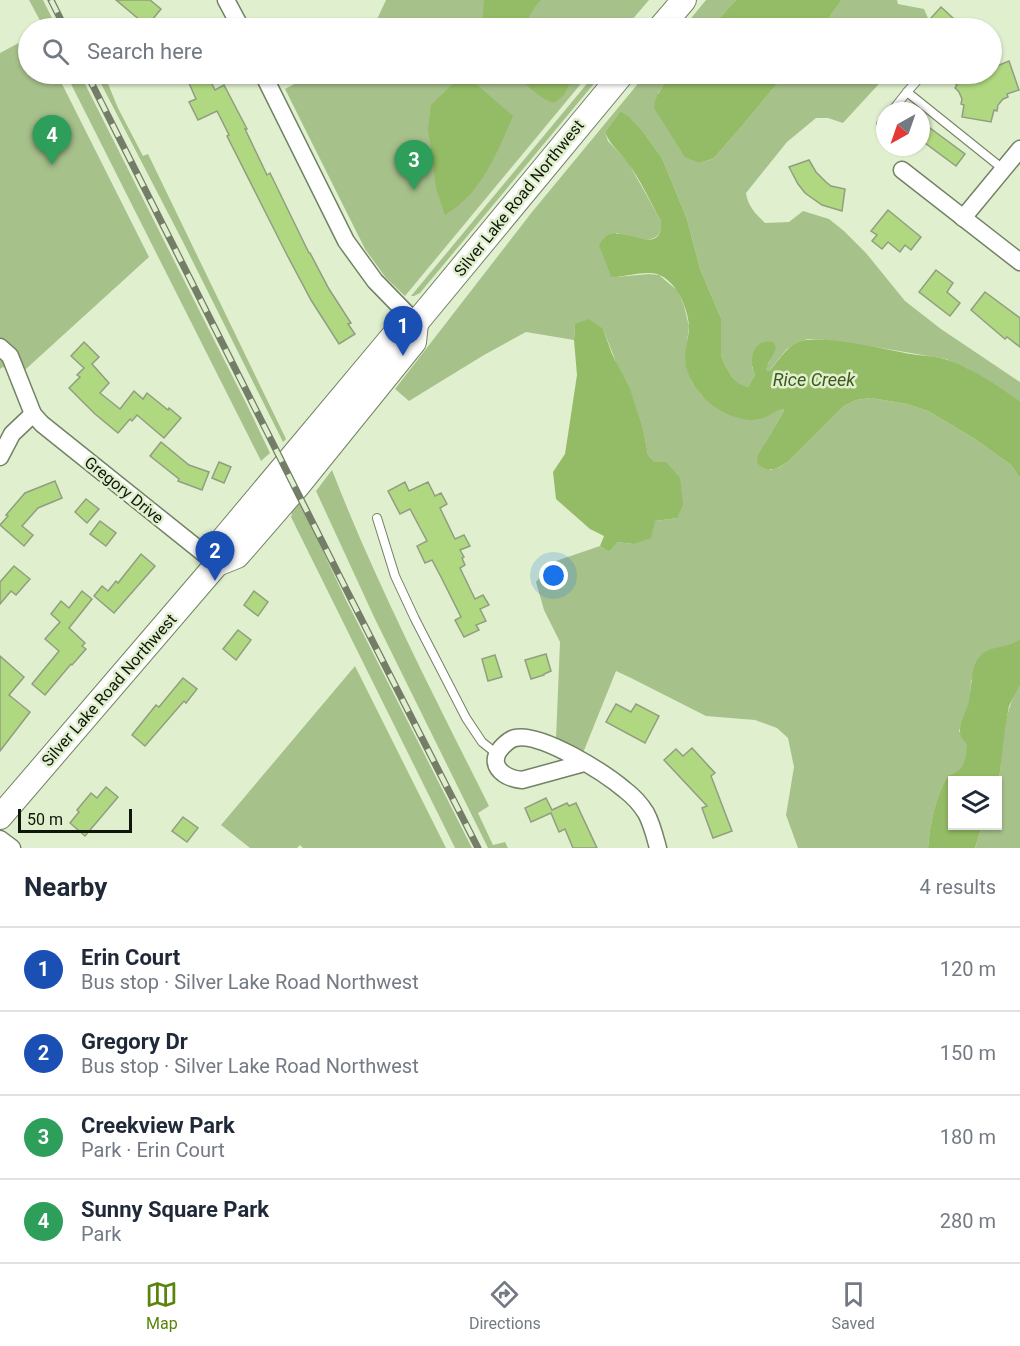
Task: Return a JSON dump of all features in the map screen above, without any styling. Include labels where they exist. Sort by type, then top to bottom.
[{"type":"main road","points":[[669,18],[684,0]]},
{"type":"main road","name":"Silver Lake Road Northwest","points":[[0,817],[217,564],[220,543],[399,328],[417,323],[614,84]]},
{"type":"street","points":[[226,0],[235,18]]},
{"type":"street","points":[[268,84],[346,241],[375,281],[417,323]]},
{"type":"street","points":[[963,218],[1020,149]]},
{"type":"street","points":[[902,170],[1020,262]]},
{"type":"street","points":[[0,347],[10,356],[33,414],[12,434],[0,457]]},
{"type":"street","name":"Gregory Drive","points":[[33,414],[42,424],[217,564]]},
{"type":"street","points":[[584,763],[522,780],[504,775],[496,766],[495,760],[501,747],[514,738],[528,737],[552,745],[584,763],[627,791],[646,814],[658,848]]},
{"type":"street","points":[[0,839],[12,848]]},
{"type":"lane","points":[[899,102],[914,84]]},
{"type":"lane","points":[[907,92],[1003,169]]},
{"type":"lane","points":[[376,518],[395,576],[415,619],[466,718],[482,742],[497,754]]},
{"type":"shaded area","points":[[29,0],[43,0],[52,18],[39,18]]},
{"type":"shaded area","points":[[386,0],[649,0],[634,18],[378,18]]},
{"type":"shaded area","points":[[706,0],[736,0],[719,18],[691,18]]},
{"type":"shaded area","points":[[842,0],[897,0],[898,4],[924,9],[928,18],[828,18]]},
{"type":"shaded area","points":[[18,43],[18,84],[62,84],[149,257],[11,381],[8,369],[3,367],[0,369],[0,53]]},
{"type":"shaded area","points":[[71,84],[85,84],[247,405],[270,453],[261,461]]},
{"type":"shaded area","points":[[101,84],[108,84],[143,156],[148,154],[286,439],[283,442]]},
{"type":"shaded area","points":[[294,84],[581,84],[405,296],[386,278],[365,249],[285,89]]},
{"type":"shaded area","points":[[587,84],[594,84],[420,293],[411,296]]},
{"type":"shaded area","points":[[638,84],[665,84],[658,93],[700,163],[714,158],[777,84],[879,84],[843,123],[828,118],[816,118],[787,142],[746,193],[749,202],[765,223],[789,222],[803,211],[829,219],[866,253],[905,301],[941,329],[1020,382],[1020,401],[967,368],[946,359],[808,339],[786,350],[769,371],[766,371],[766,367],[770,361],[752,367],[755,375],[748,387],[739,385],[724,363],[721,354],[721,318],[700,269],[687,219],[662,158],[644,133],[619,113],[605,132],[608,141],[628,162],[661,221],[657,236],[652,239],[616,233],[616,277],[659,275],[678,291],[689,326],[685,359],[692,382],[702,396],[756,420],[783,409],[784,411],[764,445],[770,470],[789,461],[844,406],[856,400],[871,398],[907,404],[928,411],[975,439],[1011,465],[1020,478],[1020,639],[971,680],[970,700],[959,731],[968,744],[967,756],[963,768],[956,774],[948,775],[940,792],[934,810],[928,848],[798,848],[786,815],[794,767],[788,738],[777,728],[755,720],[706,716],[616,671],[583,753],[556,739],[560,642],[544,610],[536,582],[553,562],[600,546],[609,552],[618,542],[633,544],[655,521],[677,518],[655,462],[648,455],[644,433],[603,329],[575,324],[574,340],[526,332],[409,401],[395,389],[532,212]]},
{"type":"shaded area","points":[[332,470],[387,598],[489,806],[478,813],[493,845],[505,842],[508,848],[488,848],[375,619],[316,491]]},
{"type":"shaded area","points":[[299,500],[345,598],[472,848],[455,848],[291,517],[292,514],[289,511]]},
{"type":"shaded area","points":[[355,666],[446,848],[303,848],[300,845],[297,848],[250,848],[221,825]]},
{"type":"shaded area","points":[[1020,685],[1020,848],[975,848],[981,830],[1002,830],[1002,776],[999,776],[1006,719]]},
{"type":"water","points":[[484,0],[541,0],[529,18],[483,18]]},
{"type":"water","points":[[736,0],[842,0],[828,18],[719,18]]},
{"type":"water","points":[[453,84],[476,84],[513,116],[485,174],[469,195],[445,215],[436,188],[428,130],[431,105]]},
{"type":"water","points":[[525,84],[570,84],[564,95],[554,103]]},
{"type":"water","points":[[664,84],[777,84],[714,158],[700,163],[685,157],[654,108]]},
{"type":"water","name":"Rice Creek","points":[[621,112],[644,133],[662,158],[687,219],[700,269],[721,318],[721,354],[724,363],[739,384],[748,387],[755,375],[752,363],[754,351],[761,343],[766,342],[773,342],[776,347],[766,371],[769,371],[793,345],[808,340],[853,343],[948,360],[976,373],[1020,401],[1020,478],[1011,465],[975,439],[928,411],[907,404],[871,398],[856,400],[844,406],[789,461],[781,466],[769,469],[757,463],[758,455],[784,411],[783,409],[754,420],[742,419],[718,409],[699,392],[687,370],[685,358],[689,330],[688,319],[675,288],[664,277],[657,274],[611,276],[599,245],[604,238],[616,234],[650,240],[656,238],[660,232],[661,221],[636,175],[605,132]]},
{"type":"water","points":[[589,319],[603,329],[612,354],[630,389],[644,433],[648,455],[655,462],[666,462],[680,478],[683,505],[677,518],[655,521],[651,538],[633,544],[618,542],[609,552],[600,546],[604,536],[590,529],[556,499],[553,472],[565,454],[577,375],[575,324]]},
{"type":"water","points":[[1020,639],[1020,685],[1009,706],[999,776],[948,776],[948,830],[981,830],[975,848],[928,848],[932,819],[940,792],[948,775],[958,771],[964,764],[967,744],[961,737],[960,729],[968,705],[977,659],[985,652]]},
{"type":"building","points":[[116,0],[150,0],[161,9],[154,18],[137,18]]},
{"type":"building","points":[[941,7],[953,18],[931,18]]},
{"type":"building","points":[[1009,61],[1019,90],[1007,94],[1008,97],[998,105],[997,111],[994,110],[991,122],[962,117],[964,105],[961,104],[962,99],[955,88],[956,84],[1002,84],[1002,64]]},
{"type":"building","points":[[189,84],[212,84],[215,90],[224,85],[267,175],[270,173],[309,253],[351,323],[348,324],[355,334],[339,344],[311,300],[286,253],[227,136],[229,135],[217,111],[198,120],[189,102],[196,99]]},
{"type":"building","points":[[930,128],[965,154],[956,166],[930,147]]},
{"type":"building","points":[[809,160],[826,182],[831,186],[845,189],[842,211],[822,205],[805,193],[798,184],[789,167]]},
{"type":"building","points":[[888,210],[921,237],[911,250],[905,245],[900,252],[888,242],[882,249],[872,241],[877,235],[871,231]]},
{"type":"building","points":[[936,270],[953,283],[947,292],[960,303],[950,316],[919,292]]},
{"type":"building","points":[[985,292],[1020,318],[1020,347],[1007,337],[1005,339],[971,310]]},
{"type":"building","points":[[84,342],[99,357],[92,364],[109,383],[100,393],[120,409],[134,391],[143,399],[147,393],[181,418],[164,438],[137,415],[132,421],[130,419],[118,433],[69,388],[80,377],[77,375],[84,368],[71,356]]},
{"type":"building","points":[[161,442],[189,465],[209,472],[202,490],[178,481],[179,479],[150,456]]},
{"type":"building","points":[[219,462],[231,467],[224,483],[212,478]]},
{"type":"building","points":[[55,481],[62,498],[38,508],[22,526],[33,535],[24,546],[0,525],[25,493]]},
{"type":"building","points":[[405,482],[409,491],[428,482],[435,496],[441,493],[447,504],[440,508],[455,539],[464,535],[470,546],[460,550],[465,565],[460,568],[475,599],[483,595],[489,605],[480,609],[486,621],[476,625],[479,630],[464,637],[455,620],[461,617],[441,577],[432,560],[425,563],[417,546],[427,541],[410,509],[400,514],[388,491]]},
{"type":"building","points":[[86,499],[99,509],[87,523],[75,512]]},
{"type":"building","points":[[100,521],[116,533],[106,546],[90,534]]},
{"type":"building","points":[[141,554],[155,566],[114,613],[94,596],[102,586],[108,591],[116,581],[118,583]]},
{"type":"building","points":[[14,566],[30,579],[16,595],[11,591],[0,604],[0,582]]},
{"type":"building","points":[[82,591],[92,599],[69,628],[85,643],[82,646],[86,649],[45,695],[32,684],[59,651],[45,639],[60,622],[51,614],[61,601],[69,608]]},
{"type":"building","points":[[254,591],[268,602],[258,616],[244,605]]},
{"type":"building","points":[[238,630],[251,640],[236,660],[223,649]]},
{"type":"building","points":[[546,654],[551,671],[531,679],[525,660]]},
{"type":"building","points":[[495,655],[502,677],[488,681],[482,659]]},
{"type":"building","points":[[0,656],[24,677],[9,695],[30,712],[0,751]]},
{"type":"building","points":[[183,678],[197,689],[145,746],[132,735],[156,705],[159,707]]},
{"type":"building","points":[[616,704],[631,712],[636,704],[659,716],[645,743],[606,722]]},
{"type":"building","points":[[692,748],[715,773],[711,776],[732,831],[713,838],[702,808],[707,806],[664,760],[676,749],[683,756]]},
{"type":"building","points":[[106,787],[118,797],[85,836],[70,823],[91,793],[97,798]]},
{"type":"building","points":[[546,798],[552,810],[567,803],[569,806],[576,803],[597,848],[573,848],[565,829],[559,832],[551,813],[531,822],[525,808]]},
{"type":"building","points":[[183,817],[198,828],[187,842],[172,831]]},
{"type":"railway","points":[[51,0],[60,18]]},
{"type":"railway","points":[[92,84],[478,848]]},
{"type":"place","name":"Sunny Square Park","points":[[52,165]]},
{"type":"place","name":"Creekview Park","points":[[414,190]]},
{"type":"place","name":"Erin Court","points":[[403,356]]},
{"type":"place","name":"Gregory Dr","points":[[215,581]]}]
